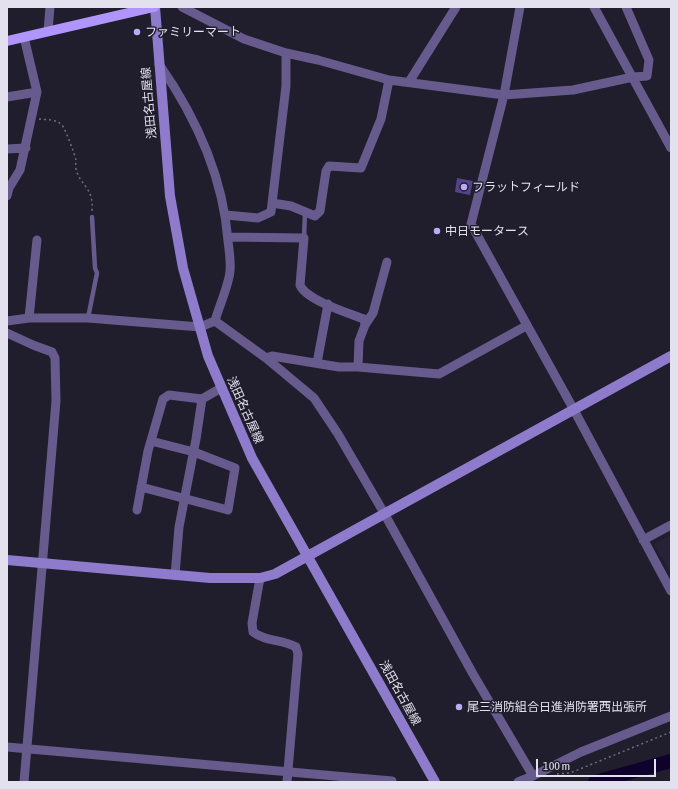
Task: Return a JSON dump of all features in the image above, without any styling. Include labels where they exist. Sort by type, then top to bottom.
[{"type":"main road","points":[[7,41],[155,7]]},
{"type":"main road","name":"浅田名古屋線","points":[[155,7],[170,196],[183,268],[200,327],[221,388],[252,458],[435,782]]},
{"type":"main road","points":[[7,560],[210,578],[260,578],[275,574],[671,356]]},
{"type":"street","points":[[48,31],[50,7]]},
{"type":"street","points":[[182,7],[244,40],[286,53],[318,60],[388,80],[504,95],[573,90],[633,77],[647,76],[649,60],[626,7]]},
{"type":"street","points":[[409,82],[456,7]]},
{"type":"street","points":[[520,7],[504,95],[471,224],[526,326],[574,410],[671,591]]},
{"type":"street","points":[[594,7],[671,148]]},
{"type":"street","points":[[7,196],[9,188],[20,170],[37,92],[24,37]]},
{"type":"street","points":[[226,215],[263,217],[271,212],[286,86],[286,53]]},
{"type":"street","points":[[7,322],[29,318],[88,318],[200,327],[215,320],[230,272],[226,215],[222,195],[196,127],[175,87],[159,64]]},
{"type":"street","points":[[272,203],[291,206],[315,216],[320,211],[326,171],[329,166],[360,168],[381,119],[388,80]]},
{"type":"street","points":[[7,97],[37,92]]},
{"type":"street","points":[[7,149],[26,148]]},
{"type":"street","points":[[228,236],[304,238],[300,285],[302,291],[364,319],[365,325]]},
{"type":"street","points":[[29,318],[37,240]]},
{"type":"street","points":[[358,367],[359,341],[365,325],[373,314],[387,262]]},
{"type":"street","points":[[317,364],[328,304]]},
{"type":"street","points":[[215,320],[266,358],[314,398],[338,434],[384,513],[473,674],[533,776]]},
{"type":"street","points":[[266,358],[272,356],[339,367],[358,367],[439,374],[526,326]]},
{"type":"street","points":[[7,332],[33,345],[52,352],[55,358],[56,401],[44,563],[24,782]]},
{"type":"street","points":[[137,510],[151,440],[163,400],[169,395],[202,399],[221,388]]},
{"type":"street","points":[[174,575],[179,527],[194,452],[202,399]]},
{"type":"street","points":[[141,488],[228,510],[235,468],[194,452],[151,440]]},
{"type":"street","points":[[643,540],[671,525]]},
{"type":"street","points":[[260,578],[252,623],[253,632],[260,637],[288,642],[296,646],[298,654],[287,782]]},
{"type":"street","points":[[518,782],[581,752],[671,716]]},
{"type":"street","points":[[7,747],[392,780]]},
{"type":"lane","points":[[304,238],[305,212]]},
{"type":"lane","points":[[88,318],[97,273],[95,268],[92,217]]},
{"type":"path","points":[[31,119],[54,120],[62,125],[67,133],[69,144],[76,159],[76,170],[90,193],[93,202],[92,217]]},
{"type":"path","points":[[555,774],[570,772],[671,732]]},
{"type":"shaded area","points":[[671,535],[671,574],[654,544]]},
{"type":"building","name":"フラットフィールド","points":[[457,178],[473,181],[470,195],[455,192]]},
{"type":"waterway","points":[[595,782],[671,761]]},
{"type":"place","name":"ファミリーマート","points":[[137,32]]},
{"type":"place","name":"フラットフィールド","points":[[464,187]]},
{"type":"place","name":"中日モータース","points":[[437,231]]},
{"type":"place","name":"尾三消防組合日進消防署西出張所","points":[[459,707]]}]
